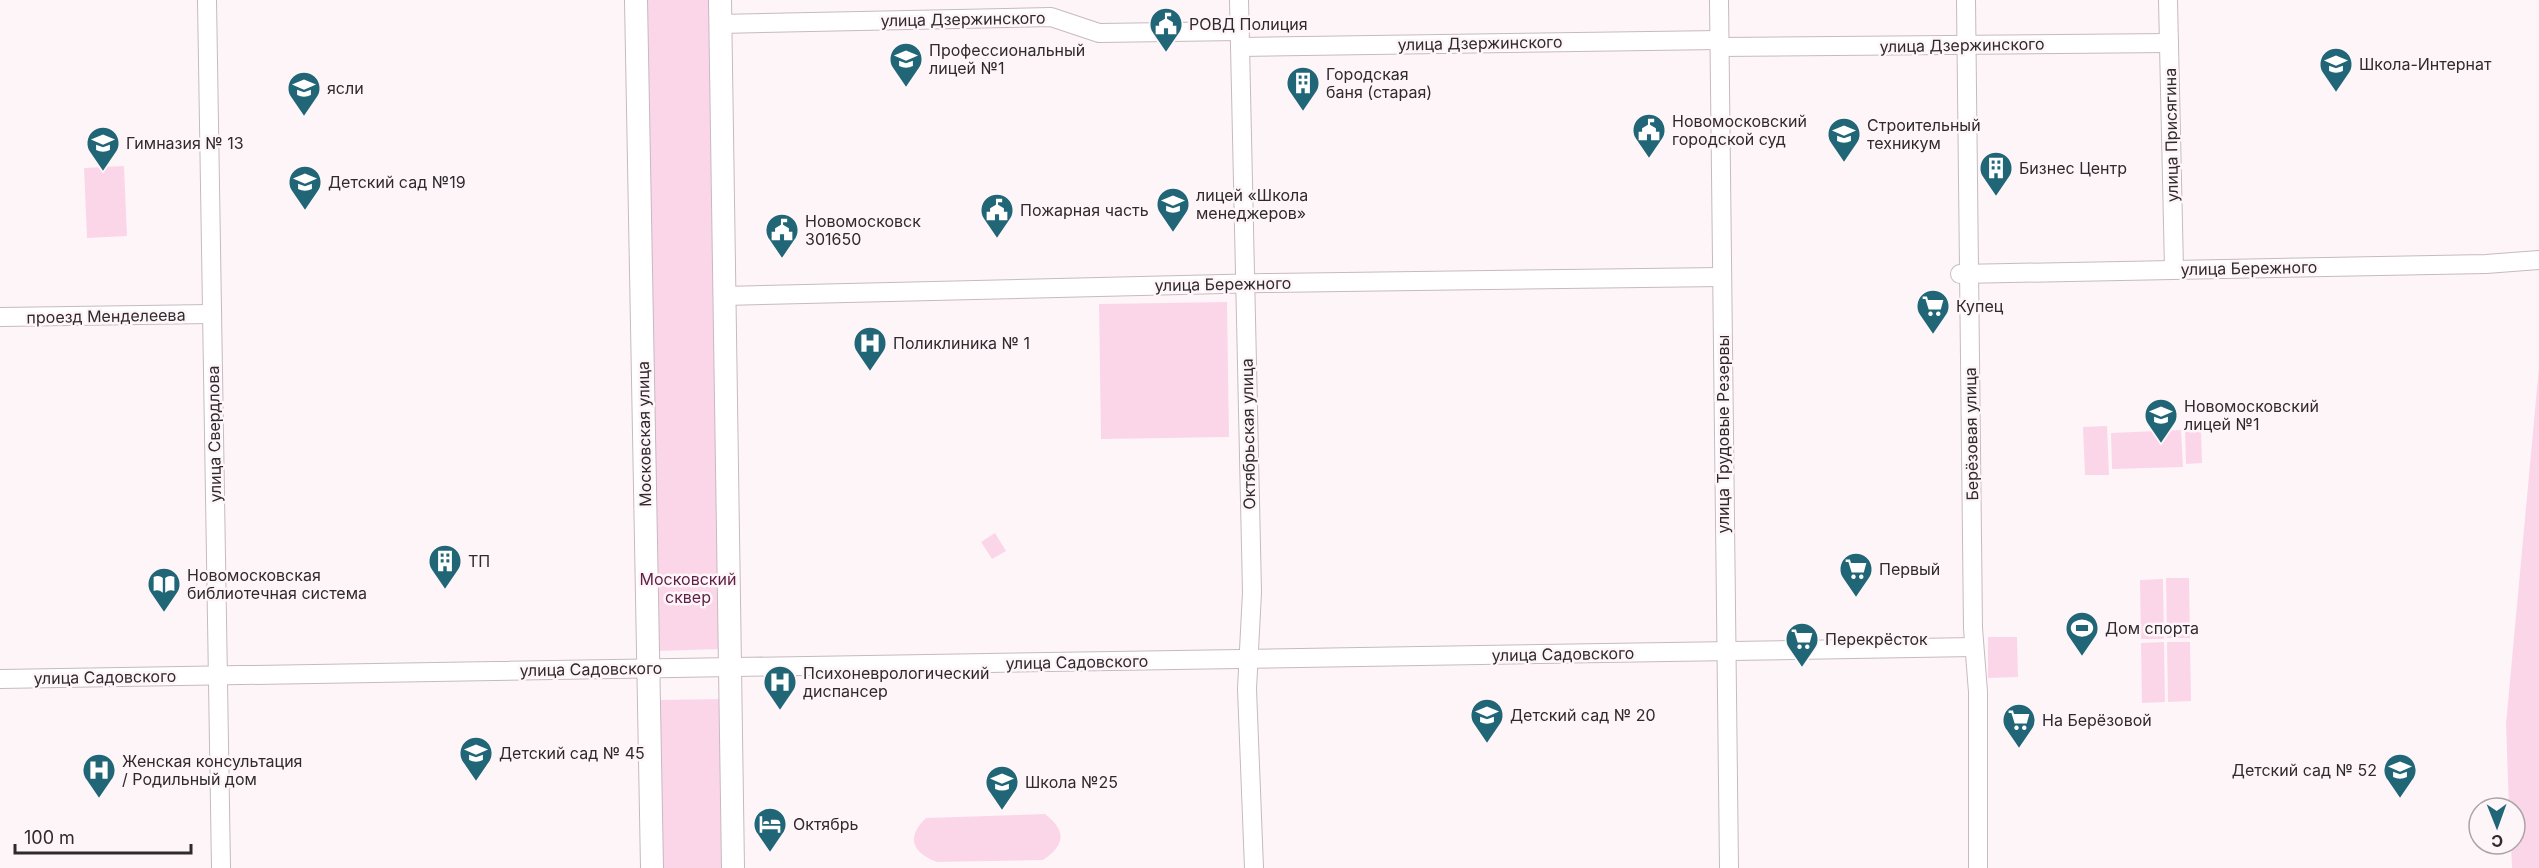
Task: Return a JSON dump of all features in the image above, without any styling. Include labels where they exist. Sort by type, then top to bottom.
[{"type":"main road","name":"Московская улица","points":[[636,0],[652,868]]},
{"type":"main road","points":[[720,0],[733,868]]},
{"type":"street","name":"улица Свердлова","points":[[207,0],[221,868]]},
{"type":"street","name":"Октябрьская улица","points":[[1239,0],[1252,591],[1248,689],[1254,868]]},
{"type":"street","name":"улица Трудовые Резервы","points":[[1719,0],[1729,868]]},
{"type":"street","name":"Берёзовая улица","points":[[1966,0],[1964,274],[1974,647],[1978,692],[1978,868]]},
{"type":"street","name":"улица Присягина","points":[[2168,0],[2174,269]]},
{"type":"street","name":"улица Дзержинского","points":[[720,24],[1051,17],[1099,33],[1240,39],[1967,46],[2169,43]]},
{"type":"street","name":"улица Бережного","points":[[1964,274],[2475,264],[2539,260]]},
{"type":"street","name":"улица Бережного","points":[[724,296],[1245,283],[1722,277]]},
{"type":"street","name":"проезд Менделеева","points":[[0,317],[212,314]]},
{"type":"street","name":"улица Садовского","points":[[0,679],[1974,647]]},
{"type":"green space","name":"Московский сквер","points":[[645,0],[709,0],[723,649],[655,651]]},
{"type":"green space","points":[[124,166],[127,236],[87,238],[84,168]]},
{"type":"green space","points":[[1227,302],[1229,437],[1101,439],[1099,304]]},
{"type":"green space","points":[[2539,367],[2539,868],[2512,868],[2512,856],[2527,856],[2527,796],[2509,796],[2506,724]]},
{"type":"green space","points":[[2107,426],[2109,475],[2085,475],[2083,427]]},
{"type":"green space","points":[[2181,430],[2183,467],[2112,469],[2111,433]]},
{"type":"green space","points":[[2201,431],[2202,463],[2186,464],[2185,432]]},
{"type":"green space","points":[[995,533],[1006,551],[992,559],[981,542]]},
{"type":"green space","points":[[2166,578],[2189,578],[2190,638],[2167,638]]},
{"type":"green space","points":[[2163,579],[2164,639],[2141,639],[2140,580]]},
{"type":"green space","points":[[1988,637],[2017,637],[2018,677],[1988,678]]},
{"type":"green space","points":[[2164,642],[2165,702],[2142,703],[2141,643]]},
{"type":"green space","points":[[2167,642],[2190,642],[2191,701],[2168,702]]},
{"type":"green space","points":[[724,699],[726,868],[661,868],[657,700]]},
{"type":"green space","points":[[1045,814],[1057,826],[1060,838],[1056,849],[1043,860],[937,862],[922,854],[915,844],[915,832],[926,818]]},
{"type":"place","name":"РОВД Полиция","points":[[1166,53]]},
{"type":"place","name":"Профессиональный лицей №1","points":[[906,88]]},
{"type":"place","name":"Школа-Интернат","points":[[2336,93]]},
{"type":"place","name":"Городская баня (старая)","points":[[1303,112]]},
{"type":"place","name":"ясли","points":[[304,117]]},
{"type":"place","name":"Новомосковский городской суд","points":[[1649,159]]},
{"type":"place","name":"Строительный техникум","points":[[1844,163]]},
{"type":"place","name":"Гимназия № 13","points":[[103,172]]},
{"type":"place","name":"Бизнес Центр","points":[[1996,197]]},
{"type":"place","name":"Детский сад №19","points":[[305,211]]},
{"type":"place","name":"лицей «Школа менеджеров»","points":[[1173,233]]},
{"type":"place","name":"Пожарная часть","points":[[997,239]]},
{"type":"place","name":"Новомосковск 301650","points":[[782,259]]},
{"type":"place","name":"Купец","points":[[1933,335]]},
{"type":"place","name":"Поликлиника № 1","points":[[870,372]]},
{"type":"place","name":"Новомосковский лицей №1","points":[[2161,444]]},
{"type":"place","name":"ТП","points":[[445,590]]},
{"type":"place","name":"Первый","points":[[1856,598]]},
{"type":"place","name":"Новомосковская библиотечная система","points":[[164,613]]},
{"type":"place","name":"Дом спорта","points":[[2082,657]]},
{"type":"place","name":"Перекрёсток","points":[[1802,668]]},
{"type":"place","name":"Психоневрологический диспансер","points":[[780,711]]},
{"type":"place","name":"Детский сад № 20","points":[[1487,744]]},
{"type":"place","name":"На Берёзовой","points":[[2019,749]]},
{"type":"place","name":"Детский сад № 45","points":[[476,782]]},
{"type":"place","name":"Женская консультация / Родильный дом","points":[[99,799]]},
{"type":"place","name":"Детский сад № 52","points":[[2400,799]]},
{"type":"place","name":"Школа №25","points":[[1002,811]]},
{"type":"place","name":"Октябрь","points":[[770,853]]}]
